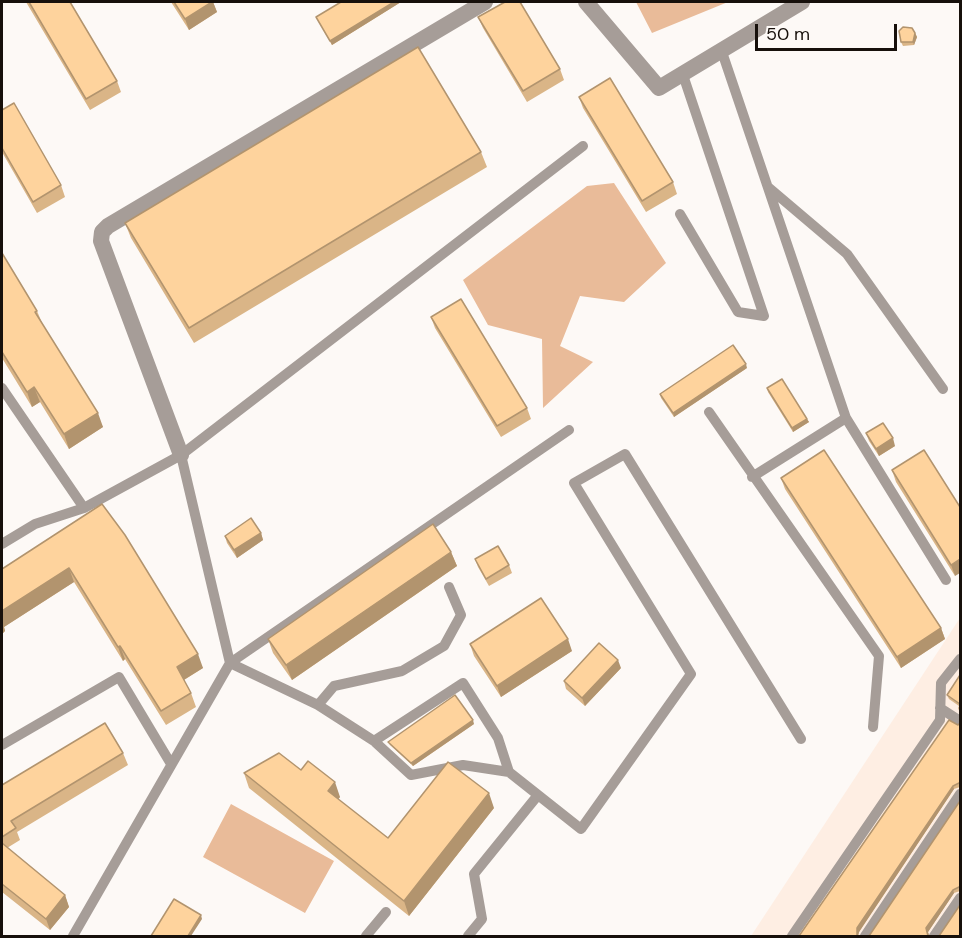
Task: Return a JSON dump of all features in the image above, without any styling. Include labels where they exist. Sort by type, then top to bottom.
[{"type":"street","points":[[181,455],[102,241],[102,232],[108,226],[485,2]]},
{"type":"street","points":[[586,2],[659,88],[802,2]]},
{"type":"lane","points":[[722,52],[846,418],[946,580]]},
{"type":"lane","points":[[680,214],[738,312],[764,316],[683,75]]},
{"type":"lane","points":[[2,544],[35,524],[84,508],[181,455],[583,146]]},
{"type":"lane","points":[[768,187],[847,254],[943,389]]},
{"type":"lane","points":[[2,388],[84,508]]},
{"type":"lane","points":[[710,412],[752,477],[879,656],[873,727]]},
{"type":"lane","points":[[752,477],[846,418]]},
{"type":"lane","points":[[73,936],[230,663],[569,430]]},
{"type":"lane","points":[[230,663],[318,705],[374,741],[411,775],[463,765],[509,772],[581,829],[691,674],[573,483],[625,454],[801,739]]},
{"type":"lane","points":[[181,455],[230,663]]},
{"type":"lane","points":[[318,705],[334,686],[402,671],[444,646],[461,615],[449,587]]},
{"type":"lane","points":[[792,936],[940,720],[941,684],[960,659]]},
{"type":"lane","points":[[2,745],[119,677],[171,764]]},
{"type":"lane","points":[[374,741],[463,683],[498,738],[509,772]]},
{"type":"lane","points":[[940,708],[960,721]]},
{"type":"lane","points":[[865,936],[960,794]]},
{"type":"lane","points":[[468,936],[482,919],[474,874],[538,795]]},
{"type":"lane","points":[[934,936],[960,898]]},
{"type":"lane","points":[[366,936],[387,912]]},
{"type":"shaded area","points":[[636,2],[728,2],[652,33]]},
{"type":"shaded area","points":[[614,183],[666,263],[624,302],[580,296],[560,346],[593,362],[543,408],[542,339],[488,325],[463,280],[587,186]]},
{"type":"shaded area","points":[[960,618],[960,936],[751,936]]},
{"type":"shaded area","points":[[231,804],[334,861],[305,913],[203,857]]},
{"type":"building","points":[[29,2],[70,2],[117,81],[86,99]]},
{"type":"building","points":[[174,2],[212,2],[185,19]]},
{"type":"building","points":[[341,2],[394,2],[330,41],[316,17]]},
{"type":"building","points":[[505,2],[520,2],[560,69],[523,91],[478,17]]},
{"type":"building","points":[[903,27],[912,28],[915,33],[913,42],[901,42],[899,31]]},
{"type":"building","points":[[418,47],[481,152],[189,328],[125,223]]},
{"type":"building","points":[[610,78],[673,182],[642,201],[579,97]]},
{"type":"building","points":[[14,103],[61,185],[33,202],[2,148],[2,110]]},
{"type":"building","points":[[2,253],[37,311],[35,312],[98,413],[64,434],[34,387],[27,392],[2,352]]},
{"type":"building","points":[[461,299],[527,408],[497,426],[431,317]]},
{"type":"building","points":[[733,345],[746,364],[673,413],[660,394]]},
{"type":"building","points":[[782,379],[807,419],[792,428],[767,388]]},
{"type":"building","points":[[883,423],[893,438],[876,449],[866,433]]},
{"type":"building","points":[[824,450],[941,628],[897,657],[781,478]]},
{"type":"building","points":[[924,450],[960,507],[960,559],[951,565],[892,470]]},
{"type":"building","points":[[102,504],[125,535],[198,654],[177,667],[191,693],[161,711],[69,568],[2,611],[2,569]]},
{"type":"building","points":[[251,518],[261,533],[234,550],[225,536]]},
{"type":"building","points":[[433,524],[451,552],[286,665],[268,639]]},
{"type":"building","points":[[498,546],[509,565],[486,579],[475,559]]},
{"type":"building","points":[[541,598],[568,639],[497,686],[470,644]]},
{"type":"building","points":[[599,643],[618,660],[582,698],[564,681]]},
{"type":"building","points":[[960,675],[960,704],[947,695]]},
{"type":"building","points":[[455,695],[473,720],[411,763],[388,742]]},
{"type":"building","points":[[949,720],[958,725],[960,723],[960,783],[953,786],[857,928],[858,936],[799,936]]},
{"type":"building","points":[[105,723],[123,753],[11,821],[16,828],[2,837],[2,785]]},
{"type":"building","points":[[279,753],[301,770],[308,761],[335,782],[328,791],[388,838],[448,762],[489,793],[404,901],[244,773]]},
{"type":"building","points":[[960,801],[960,887],[953,890],[926,928],[928,936],[869,936]]},
{"type":"building","points":[[2,843],[65,895],[46,919],[2,884]]},
{"type":"building","points":[[174,899],[201,915],[188,936],[151,936]]},
{"type":"building","points":[[960,905],[960,936],[939,936]]}]
